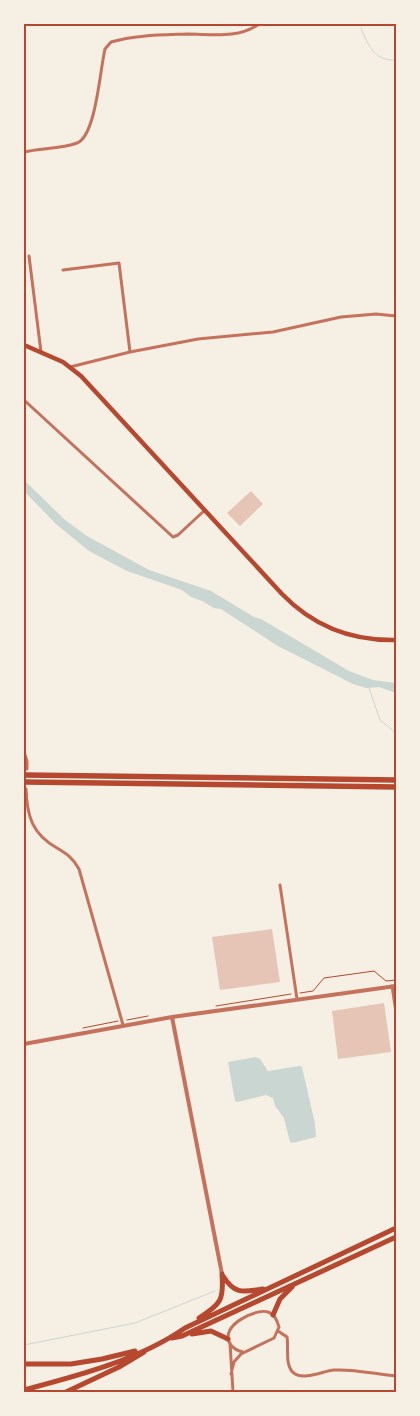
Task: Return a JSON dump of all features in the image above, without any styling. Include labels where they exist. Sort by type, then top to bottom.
[{"type":"highway","points":[[25,772],[396,780]]},
{"type":"highway","points":[[24,782],[396,788]]},
{"type":"highway","points":[[185,1328],[396,1228]]},
{"type":"highway","points":[[182,1336],[396,1237]]},
{"type":"highway","points":[[222,1274],[228,1284],[237,1291],[268,1288]]},
{"type":"highway","points":[[169,1339],[216,1307],[223,1295],[222,1274]]},
{"type":"highway","points":[[273,1315],[280,1299],[299,1282]]},
{"type":"highway","points":[[24,1390],[109,1365],[169,1339],[211,1331],[229,1341]]},
{"type":"highway","points":[[24,1364],[71,1364],[102,1359],[155,1345]]},
{"type":"highway","points":[[66,1392],[119,1367],[155,1345]]},
{"type":"main road","points":[[24,345],[70,367],[99,394],[282,594],[304,613],[316,621],[337,630],[365,639],[382,640],[396,638]]},
{"type":"street","points":[[24,152],[76,144],[85,137],[93,115],[105,49],[111,42],[172,34],[235,34],[259,24]]},
{"type":"street","points":[[29,256],[41,352]]},
{"type":"street","points":[[63,270],[119,262],[130,352]]},
{"type":"street","points":[[70,367],[130,352],[198,339],[273,332],[341,317],[376,314],[395,317]]},
{"type":"street","points":[[24,400],[174,536],[178,535],[205,510]]},
{"type":"street","points":[[24,752],[27,761],[25,772]]},
{"type":"street","points":[[26,789],[28,814],[32,824],[46,841],[73,858],[79,869],[122,1023]]},
{"type":"street","points":[[280,885],[297,1000]]},
{"type":"street","points":[[24,1044],[122,1023],[394,986],[396,1012]]},
{"type":"street","points":[[172,1017],[222,1274]]},
{"type":"street","points":[[231,1374],[234,1362],[243,1352],[274,1338],[278,1331],[278,1324],[273,1315],[261,1311],[240,1320],[230,1329],[229,1341],[231,1374],[233,1391]]},
{"type":"street","points":[[278,1331],[287,1337],[287,1354],[292,1370],[301,1376],[340,1370],[355,1370],[396,1376]]},
{"type":"street","points":[[229,1341],[235,1350],[243,1352]]},
{"type":"path","points":[[214,1006],[314,991],[324,978],[374,971],[386,981],[396,980]]},
{"type":"path","points":[[122,1023],[149,1016]]},
{"type":"shaded area","points":[[24,480],[65,520],[87,536],[149,570],[211,591],[349,671],[373,680],[396,683],[396,693],[379,687],[366,688],[353,684],[278,646],[221,609],[214,608],[191,597],[182,590],[127,571],[89,551],[56,524],[24,491]]},
{"type":"shaded area","points":[[256,1057],[260,1059],[268,1071],[302,1067],[315,1124],[316,1137],[293,1143],[290,1142],[284,1118],[275,1106],[273,1098],[266,1095],[235,1101],[228,1062]]},
{"type":"building","points":[[251,491],[263,504],[240,526],[227,513]]},
{"type":"building","points":[[272,929],[280,982],[220,990],[212,937]]},
{"type":"building","points":[[384,1003],[391,1052],[338,1059],[332,1011]]},
{"type":"waterway","points":[[361,28],[373,51],[383,58],[396,60]]},
{"type":"waterway","points":[[369,688],[380,720],[396,733]]},
{"type":"waterway","points":[[24,1345],[135,1323],[215,1291]]}]
